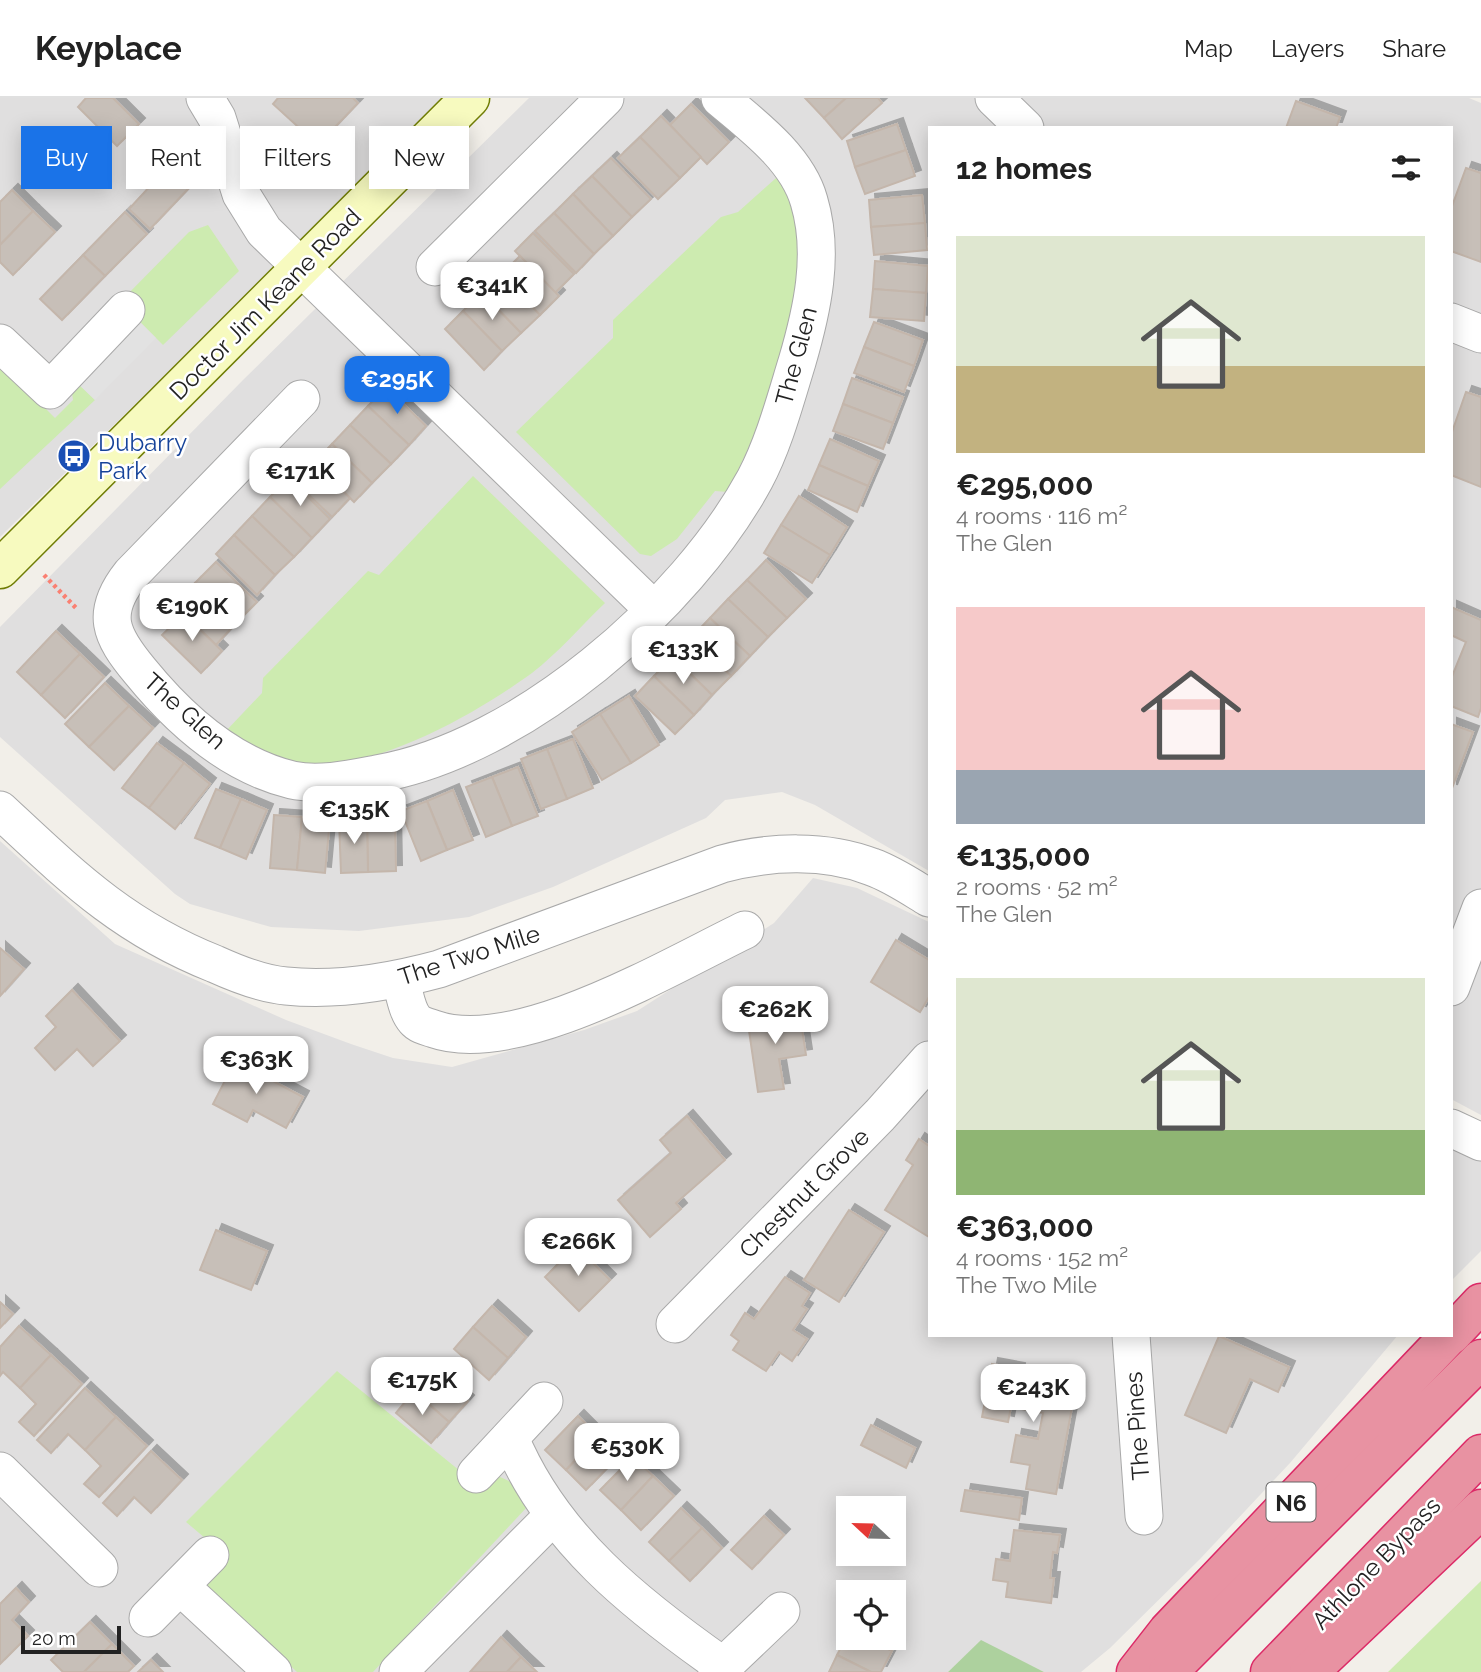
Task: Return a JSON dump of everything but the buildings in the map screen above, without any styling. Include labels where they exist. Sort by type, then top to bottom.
[{"type":"highway","name":"N6","points":[[1453,1332],[1481,1303]]},
{"type":"highway","name":"N6","points":[[1136,1672],[1168,1631],[1448,1337]]},
{"type":"highway","name":"N6","points":[[1168,1672],[1481,1359]]},
{"type":"highway","name":"Athlone Bypass","points":[[1270,1672],[1481,1454]]},
{"type":"highway","points":[[1309,1672],[1481,1509]]},
{"type":"street","points":[[205,98],[217,118],[235,178],[247,207],[264,231],[654,610]]},
{"type":"street","name":"Doctor Jim Keane Road","points":[[9,560],[303,269],[470,98]]},
{"type":"street","points":[[435,268],[605,98]]},
{"type":"street","name":"The Glen","points":[[111,623],[129,657],[148,681],[212,741],[241,760],[295,780],[321,781],[387,773],[449,755],[518,717],[592,667],[654,610],[722,533],[757,476],[774,434],[803,340],[815,273],[815,225],[808,197],[782,156],[755,127],[720,98]]},
{"type":"street","points":[[994,98],[1023,126]]},
{"type":"street","points":[[0,342],[50,390],[126,310]]},
{"type":"street","points":[[1453,324],[1481,334]]},
{"type":"street","points":[[111,623],[115,596],[131,574],[302,399]]},
{"type":"street","name":"The Two Mile","points":[[0,810],[110,909],[192,955],[260,981],[285,986],[400,980],[485,953],[722,864],[762,855],[833,855],[873,867],[928,897]]},
{"type":"street","points":[[1453,982],[1481,908]]},
{"type":"street","points":[[400,980],[409,1010],[419,1023],[442,1032],[471,1035],[520,1029],[587,1006],[746,930]]},
{"type":"street","name":"Chestnut Grove","points":[[675,1324],[880,1115],[928,1061]]},
{"type":"street","points":[[1453,1129],[1481,1142]]},
{"type":"street","name":"The Pines","points":[[1131,1337],[1144,1516]]},
{"type":"street","points":[[476,1474],[544,1401]]},
{"type":"street","points":[[510,1437],[524,1468],[553,1516],[580,1548],[638,1605],[720,1669],[781,1611]]},
{"type":"street","points":[[0,1471],[99,1568]]},
{"type":"street","points":[[398,1672],[553,1516]]},
{"type":"street","points":[[148,1618],[210,1555]]},
{"type":"street","points":[[180,1586],[273,1672]]},
{"type":"path","points":[[9,560],[70,598],[81,613],[111,623]]},
{"type":"shaded area","points":[[0,98],[447,98],[418,126],[369,126],[369,175],[355,188],[355,126],[240,126],[240,189],[354,189],[0,537]]},
{"type":"shaded area","points":[[529,98],[1469,98],[1481,103],[1481,1115],[1453,1100],[1453,126],[928,126],[928,870],[815,805],[782,792],[725,800],[706,818],[553,887],[469,917],[359,931],[271,927],[190,904],[175,894],[0,737],[0,627],[243,380],[437,189],[469,189],[469,157]]},
{"type":"shaded area","points":[[138,320],[156,338],[95,400],[77,383]]},
{"type":"shaded area","points":[[0,841],[115,944],[286,1020],[351,1044],[393,1058],[452,1067],[584,1030],[637,1011],[774,923],[813,878],[857,888],[928,922],[928,1337],[1396,1337],[1290,1463],[1200,1559],[1110,1648],[1081,1672],[1044,1672],[981,1641],[948,1672],[0,1672]]},
{"type":"shaded area","points":[[1453,1150],[1481,1161],[1481,1251],[1453,1279]]},
{"type":"green space","points":[[784,171],[799,242],[800,284],[770,401],[728,492],[715,491],[677,539],[651,556],[640,554],[516,432],[613,338],[613,320],[721,217],[738,212]]},
{"type":"green space","points":[[208,225],[239,271],[163,345],[120,302],[189,232]]},
{"type":"green space","points":[[0,363],[55,418],[73,400],[72,393],[77,382],[95,400],[0,489]]},
{"type":"green space","points":[[473,476],[605,603],[551,657],[507,690],[447,726],[379,754],[344,763],[312,765],[282,761],[224,733],[262,693],[263,678],[368,571],[379,575]]},
{"type":"green space","points":[[337,1371],[481,1488],[498,1476],[509,1481],[528,1506],[373,1672],[297,1672],[207,1586],[224,1554],[186,1522]]},
{"type":"green space","points":[[1481,1581],[1481,1672],[1388,1672]]},
{"type":"green space","points":[[981,1640],[1044,1672],[948,1672]]},
{"type":"place","name":"Dubarry Park","points":[[74,456]]}]
